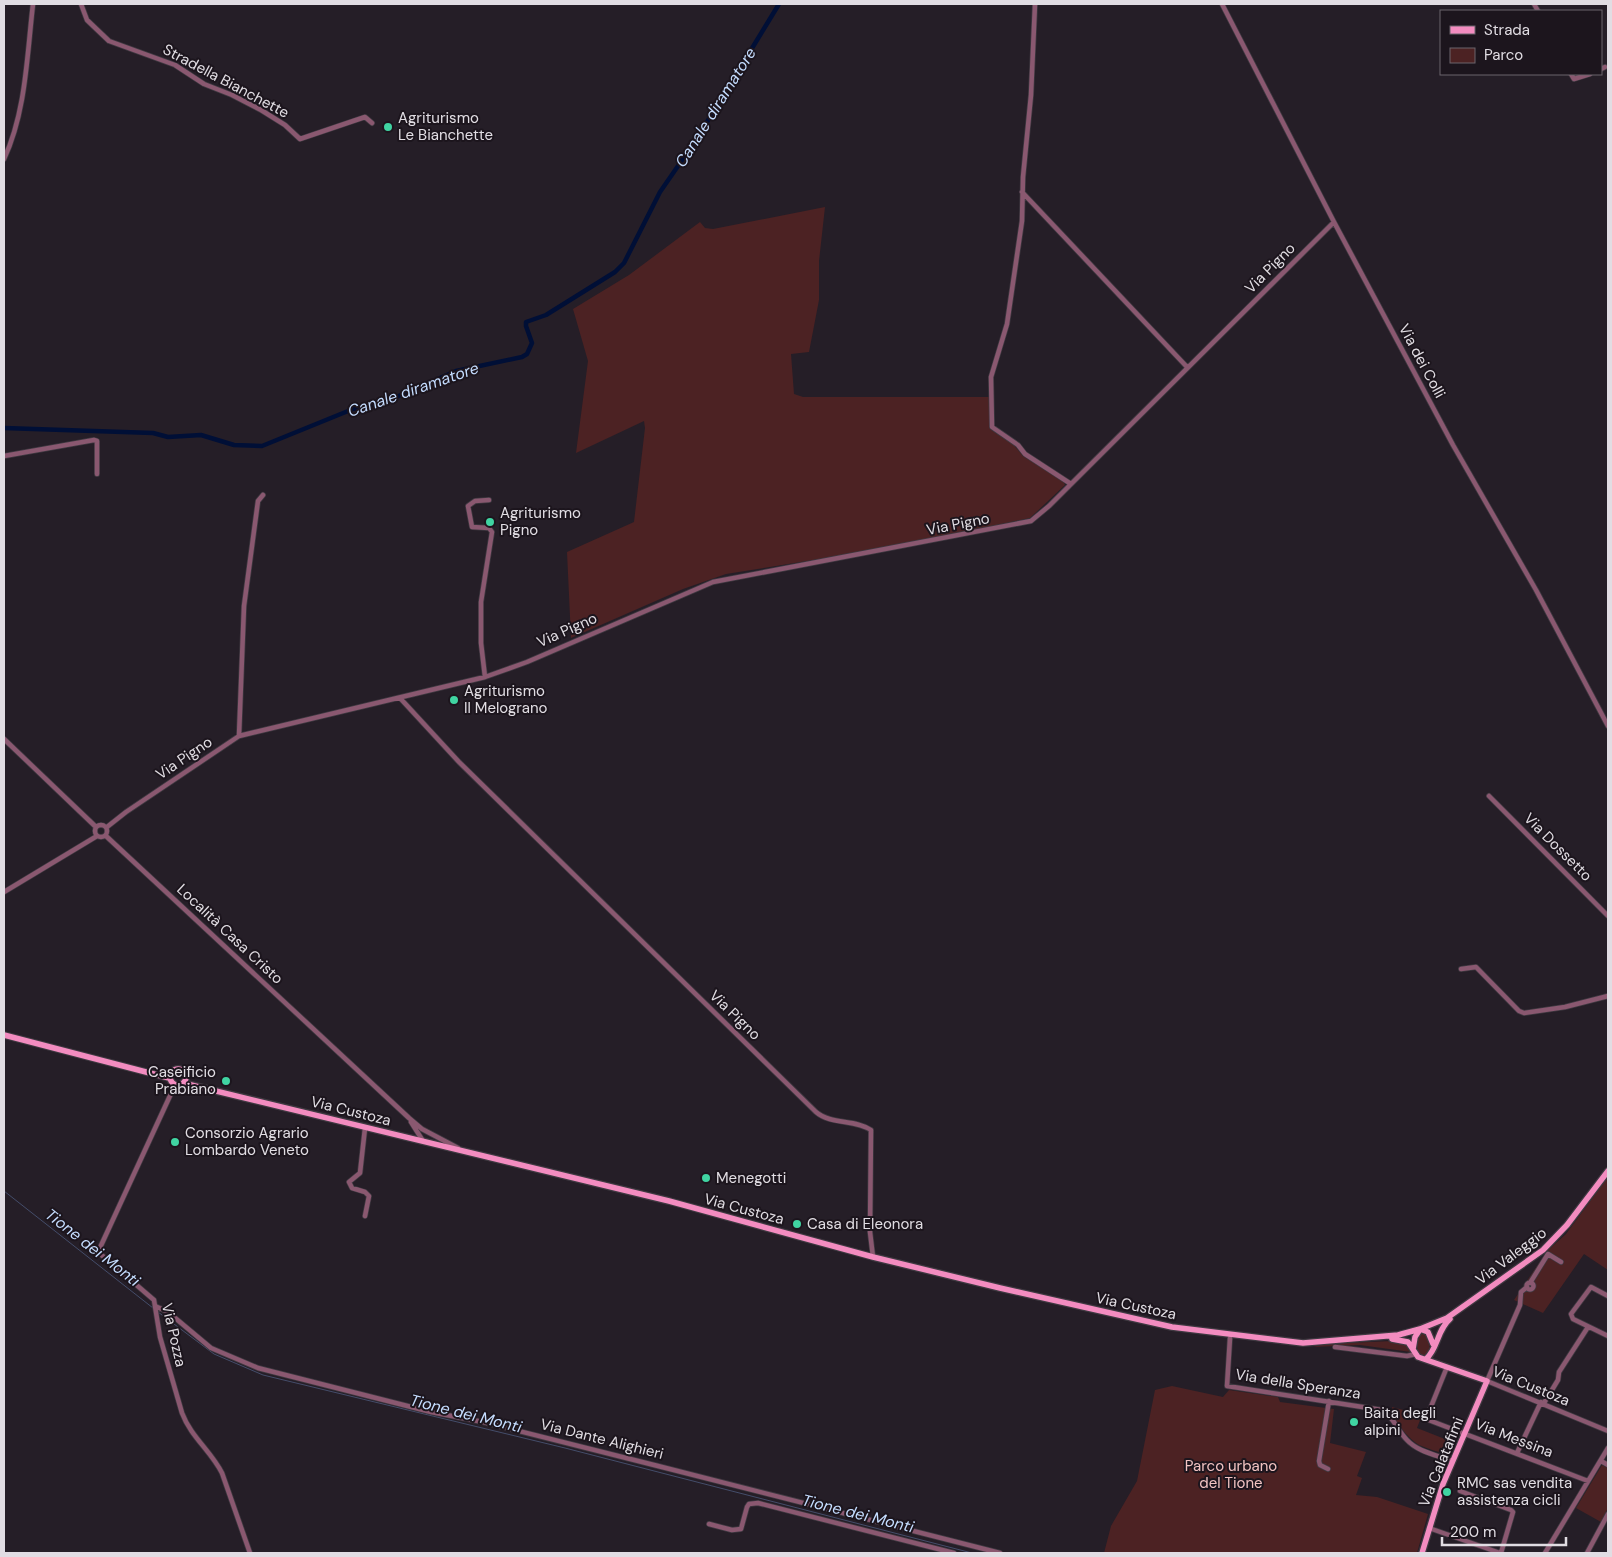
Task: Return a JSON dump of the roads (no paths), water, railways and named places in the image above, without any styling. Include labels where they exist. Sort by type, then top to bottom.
[{"type":"main road","name":"Via Custoza","points":[[4,1035],[169,1078]]},
{"type":"main road","points":[[174,1070],[169,1078],[175,1085]]},
{"type":"main road","name":"Via Custoza","points":[[149,1073],[180,1070],[202,1087]]},
{"type":"main road","points":[[183,1083],[185,1074]]},
{"type":"main road","name":"Via Custoza","points":[[175,1085],[183,1083],[202,1087],[669,1201],[873,1257],[1000,1288],[1180,1328],[1303,1343],[1398,1335],[1439,1322],[1462,1308]]},
{"type":"main road","name":"Via Valeggio","points":[[1462,1308],[1543,1250],[1563,1231],[1608,1172]]},
{"type":"main road","points":[[1426,1359],[1445,1323],[1462,1308]]},
{"type":"main road","points":[[1415,1352],[1415,1337],[1420,1329],[1428,1332],[1436,1360],[1445,1366]]},
{"type":"main road","name":"Via Custoza","points":[[1372,1338],[1403,1339],[1415,1352],[1426,1359],[1488,1381]]},
{"type":"main road","name":"Via Calatafimi","points":[[1422,1553],[1452,1461],[1488,1381]]},
{"type":"street","points":[[4,159],[15,128],[21,97],[33,4]]},
{"type":"street","name":"Stradella Bianchette","points":[[81,4],[86,20],[108,41],[155,57],[183,70],[215,90],[232,95],[285,125],[300,139],[365,116],[372,123]]},
{"type":"street","points":[[1035,4],[1031,95],[1022,192],[1022,221],[1007,324],[991,377],[992,427],[1018,446],[1025,454],[1071,484]]},
{"type":"street","name":"Via dei Colli","points":[[1222,4],[1334,222],[1453,445],[1536,590],[1608,726]]},
{"type":"street","points":[[1572,75],[1574,79],[1587,75]]},
{"type":"street","points":[[1022,192],[1187,367]]},
{"type":"street","name":"Via Pigno","points":[[107,827],[126,812],[239,736],[485,677],[527,662],[713,582],[1031,521],[1071,484],[1334,222]]},
{"type":"street","points":[[4,456],[94,440],[97,441],[97,474]]},
{"type":"street","points":[[239,736],[247,568],[258,501],[263,495]]},
{"type":"street","points":[[485,677],[481,642],[481,602],[492,532],[489,528],[472,527],[468,506],[475,501],[489,500]]},
{"type":"street","name":"Via Pigno","points":[[400,698],[459,762],[816,1112],[824,1118],[863,1126],[871,1130],[870,1232],[873,1257]]},
{"type":"street","points":[[4,739],[96,827]]},
{"type":"street","name":"Via Dossetto","points":[[1490,796],[1608,916]]},
{"type":"street","points":[[4,892],[97,836],[106,836],[107,827],[102,824],[96,827]]},
{"type":"street","points":[[96,827],[95,832],[97,836]]},
{"type":"street","name":"Località Casa Cristo","points":[[106,836],[408,1118]]},
{"type":"street","points":[[1461,969],[1476,967],[1519,1011],[1524,1013],[1558,1008],[1608,996]]},
{"type":"street","name":"Via Pozza","points":[[175,1085],[98,1250],[100,1254],[147,1292],[154,1300],[157,1320],[182,1414],[189,1428],[212,1456],[222,1473],[250,1553]]},
{"type":"street","points":[[408,1118],[424,1142]]},
{"type":"street","points":[[408,1118],[422,1129],[449,1144],[473,1154]]},
{"type":"street","points":[[408,1138],[412,1125]]},
{"type":"street","points":[[365,1128],[360,1173],[349,1182],[352,1188],[365,1192],[369,1196],[365,1216]]},
{"type":"street","points":[[422,1129],[426,1134],[424,1142]]},
{"type":"street","points":[[1488,1381],[1520,1305],[1521,1292],[1528,1285],[1548,1254],[1561,1262]]},
{"type":"street","points":[[1608,1296],[1591,1287],[1572,1310],[1573,1319],[1608,1336]]},
{"type":"street","name":"Via Dante Alighieri","points":[[155,1307],[168,1312],[211,1348],[258,1368],[431,1412],[483,1422],[640,1461],[1000,1553]]},
{"type":"street","points":[[1517,1453],[1542,1403],[1558,1380],[1559,1372],[1588,1327]]},
{"type":"street","name":"Via della Speranza","points":[[1230,1338],[1226,1386],[1382,1410],[1390,1416],[1407,1441],[1416,1448],[1452,1461]]},
{"type":"street","name":"Via Custoza","points":[[1335,1347],[1407,1356],[1415,1352]]},
{"type":"street","name":"Via Messina","points":[[1445,1366],[1426,1420],[1466,1432],[1588,1481]]},
{"type":"street","name":"Via Custoza","points":[[1488,1381],[1608,1431]]},
{"type":"street","points":[[1328,1469],[1320,1465],[1319,1461],[1329,1401]]},
{"type":"street","points":[[1545,1553],[1608,1448]]},
{"type":"street","points":[[1601,1461],[1608,1465]]},
{"type":"street","points":[[1429,1528],[1501,1553],[1513,1512],[1460,1491]]},
{"type":"street","points":[[709,1524],[741,1529],[749,1504],[758,1503],[954,1553]]},
{"type":"street","points":[[1587,1553],[1608,1514]]},
{"type":"waterway","name":"Canale diramatore","points":[[4,428],[153,433],[168,437],[201,435],[234,445],[262,446],[353,409],[385,402],[456,371],[522,357],[527,354],[532,343],[526,322],[546,315],[615,272],[624,263],[660,192],[696,140],[779,4]]},
{"type":"waterway","name":"Tione dei Monti","points":[[4,1191],[153,1308]]},
{"type":"waterway","name":"Tione dei Monti","points":[[158,1312],[214,1354],[263,1375],[565,1448],[972,1553]]},
{"type":"place","name":"Agriturismo Le Bianchette","points":[[388,127]]},
{"type":"place","name":"Agriturismo Pigno","points":[[490,522]]},
{"type":"place","name":"Agriturismo Il Melograno","points":[[454,700]]},
{"type":"place","name":"Caseificio Prabiano","points":[[226,1081]]},
{"type":"place","name":"Consorzio Agrario Lombardo Veneto","points":[[175,1142]]},
{"type":"place","name":"Menegotti","points":[[706,1178]]},
{"type":"place","name":"Casa di Eleonora","points":[[797,1224]]},
{"type":"place","name":"Baita degli alpini","points":[[1354,1422]]},
{"type":"place","name":"RMC sas vendita assistenza cicli","points":[[1447,1492]]},
{"type":"park label","name":"Parco urbano del Tione","points":[[1231,1474]]}]
